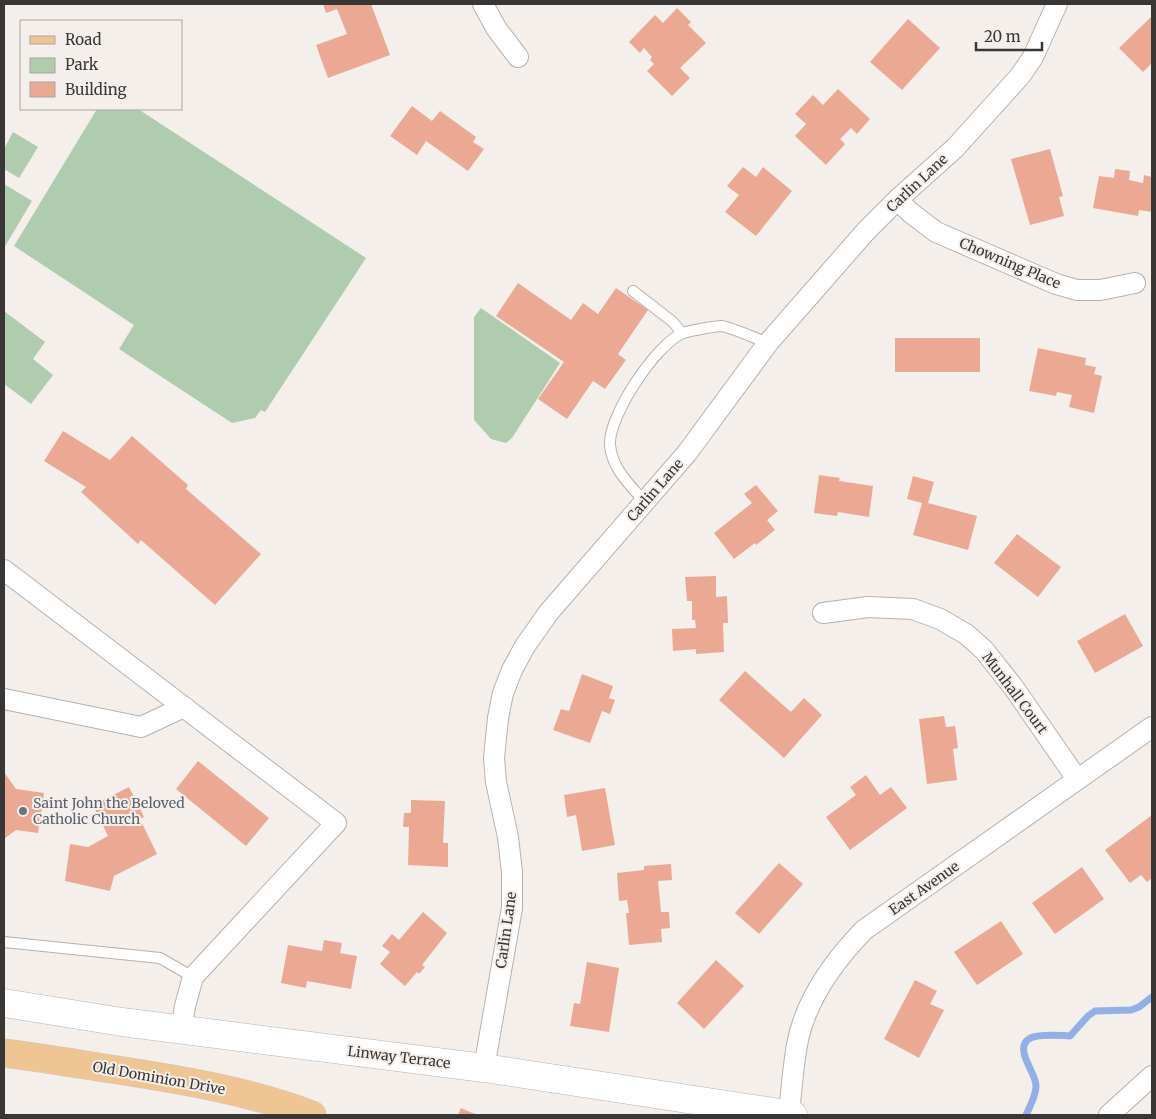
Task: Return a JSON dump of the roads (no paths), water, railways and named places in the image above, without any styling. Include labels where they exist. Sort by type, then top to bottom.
[{"type":"main road","name":"Old Dominion Drive","points":[[4,1053],[173,1078],[234,1090],[312,1115]]},
{"type":"street","points":[[483,4],[496,28],[518,57]]},
{"type":"street","name":"Carlin Lane","points":[[484,1068],[512,908],[508,837],[496,782],[494,758],[498,718],[503,693],[512,670],[525,646],[549,612],[687,454],[768,343],[866,232],[897,200],[954,148],[1020,76],[1033,56],[1057,4]]},
{"type":"street","name":"Chowning Place","points":[[897,200],[910,213],[936,232],[1056,284],[1077,290],[1100,290],[1135,283]]},
{"type":"street","points":[[4,570],[336,823],[194,977],[185,1006],[181,1030]]},
{"type":"street","name":"Munhall Court","points":[[823,613],[868,607],[913,609],[940,619],[966,634],[984,650],[1014,688],[1077,779]]},
{"type":"street","points":[[4,699],[141,727],[184,707]]},
{"type":"street","name":"East Avenue","points":[[791,1115],[797,1044],[807,1011],[821,983],[842,953],[864,930],[1152,726]]},
{"type":"street","name":"Linway Terrace","points":[[4,1003],[181,1030],[484,1068],[732,1111],[791,1115]]},
{"type":"street","points":[[1109,1115],[1152,1076]]},
{"type":"lane","points":[[633,291],[673,322],[682,333]]},
{"type":"lane","points":[[645,502],[618,471],[610,444],[615,416],[658,351],[682,333],[721,326],[768,343]]},
{"type":"lane","points":[[4,942],[160,958],[194,977]]},
{"type":"waterway","points":[[1026,1115],[1036,1090],[1034,1078],[1024,1053],[1024,1045],[1028,1039],[1043,1035],[1070,1036],[1095,1011],[1131,1010],[1139,1007],[1152,997]]},
{"type":"place","name":"Saint John the Beloved Catholic Church","points":[[23,811]]}]
